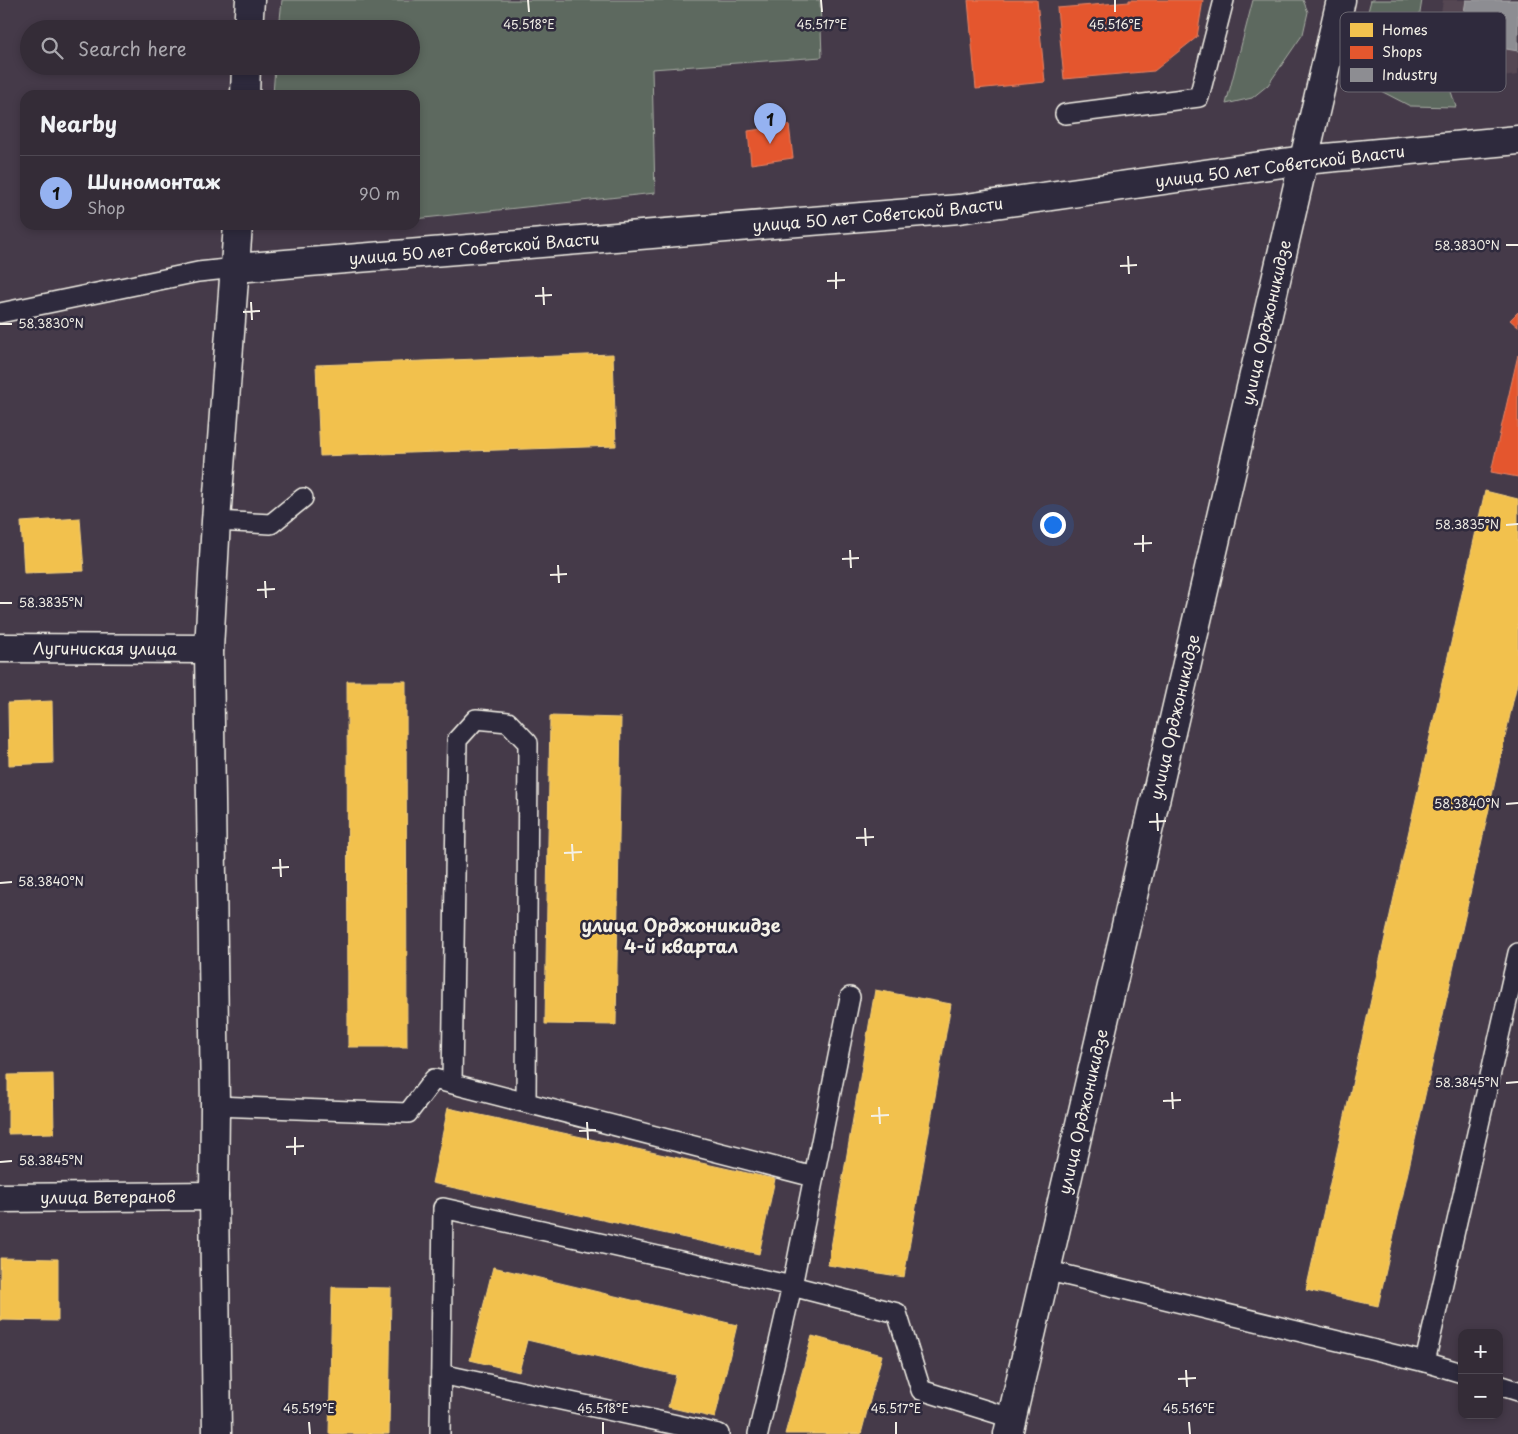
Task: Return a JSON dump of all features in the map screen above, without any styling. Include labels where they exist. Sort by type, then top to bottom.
[{"type":"street","points":[[249,20],[250,0]]},
{"type":"street","name":"улица Орджоникидзе","points":[[1010,1426],[1341,0]]},
{"type":"street","points":[[245,90],[246,75]]},
{"type":"street","name":"улица 50 лет Советской Власти","points":[[236,268],[959,209],[1304,160],[1518,140]]},
{"type":"street","points":[[217,1434],[210,649],[216,521],[238,230]]},
{"type":"street","name":"Лугиниская улица","points":[[0,648],[210,649]]},
{"type":"street","name":"улица Ветеранов","points":[[0,1198],[214,1196]]},
{"type":"lane","points":[[1065,114],[1199,97],[1224,0]]},
{"type":"lane","points":[[0,313],[198,272],[236,268]]},
{"type":"lane","points":[[216,521],[271,524],[303,498]]},
{"type":"lane","points":[[452,1083],[457,740],[476,719],[508,722],[528,743],[526,1102]]},
{"type":"lane","points":[[1425,1362],[1518,953]]},
{"type":"lane","points":[[758,1434],[792,1286],[850,997]]},
{"type":"lane","points":[[215,1106],[408,1113],[434,1079],[814,1177]]},
{"type":"lane","points":[[440,1434],[443,1208],[792,1286],[897,1313],[921,1390],[1010,1426]]},
{"type":"lane","points":[[1045,1270],[1425,1362],[1458,1372]]},
{"type":"lane","points":[[441,1374],[719,1434]]},
{"type":"lane","points":[[1503,1386],[1518,1391]]},
{"type":"shaded area","points":[[282,0],[820,0],[822,57],[652,69],[655,193],[420,218],[420,90],[273,90],[274,75],[420,75],[420,20],[280,20]]},
{"type":"shaded area","points":[[1253,0],[1303,0],[1308,12],[1303,34],[1268,85],[1252,98],[1226,104]]},
{"type":"shaded area","points":[[1371,0],[1422,0],[1420,12],[1368,12]]},
{"type":"shaded area","points":[[1443,0],[1518,0],[1518,75],[1506,77],[1506,12],[1441,12]]},
{"type":"shaded area","points":[[1383,92],[1451,92],[1456,107],[1410,106]]},
{"type":"building: Homes","points":[[613,354],[616,446],[320,456],[316,365]]},
{"type":"building: Homes","points":[[1485,491],[1518,499],[1518,679],[1378,1306],[1306,1290]]},
{"type":"building: Homes","points":[[80,518],[84,571],[24,573],[21,522]]},
{"type":"building: Homes","points":[[347,681],[406,681],[407,1047],[348,1047]]},
{"type":"building: Homes","points":[[52,701],[53,763],[9,765],[8,703]]},
{"type":"building: Homes","points":[[550,716],[621,718],[616,1025],[545,1024]]},
{"type":"building: Homes","points":[[875,990],[951,1004],[904,1277],[828,1265]]},
{"type":"building: Homes","points":[[53,1074],[54,1133],[8,1134],[8,1075]]},
{"type":"building: Homes","points":[[448,1108],[775,1179],[759,1254],[432,1183]]},
{"type":"building: Homes","points":[[0,1258],[58,1259],[58,1321],[0,1320]]},
{"type":"building: Homes","points":[[493,1267],[737,1325],[715,1418],[668,1407],[676,1375],[527,1340],[519,1372],[470,1360]]},
{"type":"building: Homes","points":[[332,1287],[391,1288],[389,1434],[329,1434]]},
{"type":"building: Homes","points":[[812,1336],[882,1355],[861,1434],[785,1434]]},
{"type":"building: Shops","points":[[968,0],[1037,0],[1045,82],[976,89]]},
{"type":"building: Shops","points":[[1129,0],[1203,0],[1197,37],[1154,71],[1064,79],[1057,8],[1129,2]]},
{"type":"building: Shops","points":[[789,125],[793,158],[751,164],[748,131]]},
{"type":"building: Shops","points":[[1518,312],[1518,327],[1510,320]]},
{"type":"building: Shops","points":[[1518,355],[1518,477],[1491,472]]},
{"type":"building: Industry","points":[[1466,0],[1518,0],[1518,51],[1506,49],[1506,12],[1464,12]]},
{"type":"place","name":"Шиномонтаж","points":[[770,144]]},
{"type":"district","name":"улица Орджоникидзе 4-й квартал","points":[[681,936]]}]
